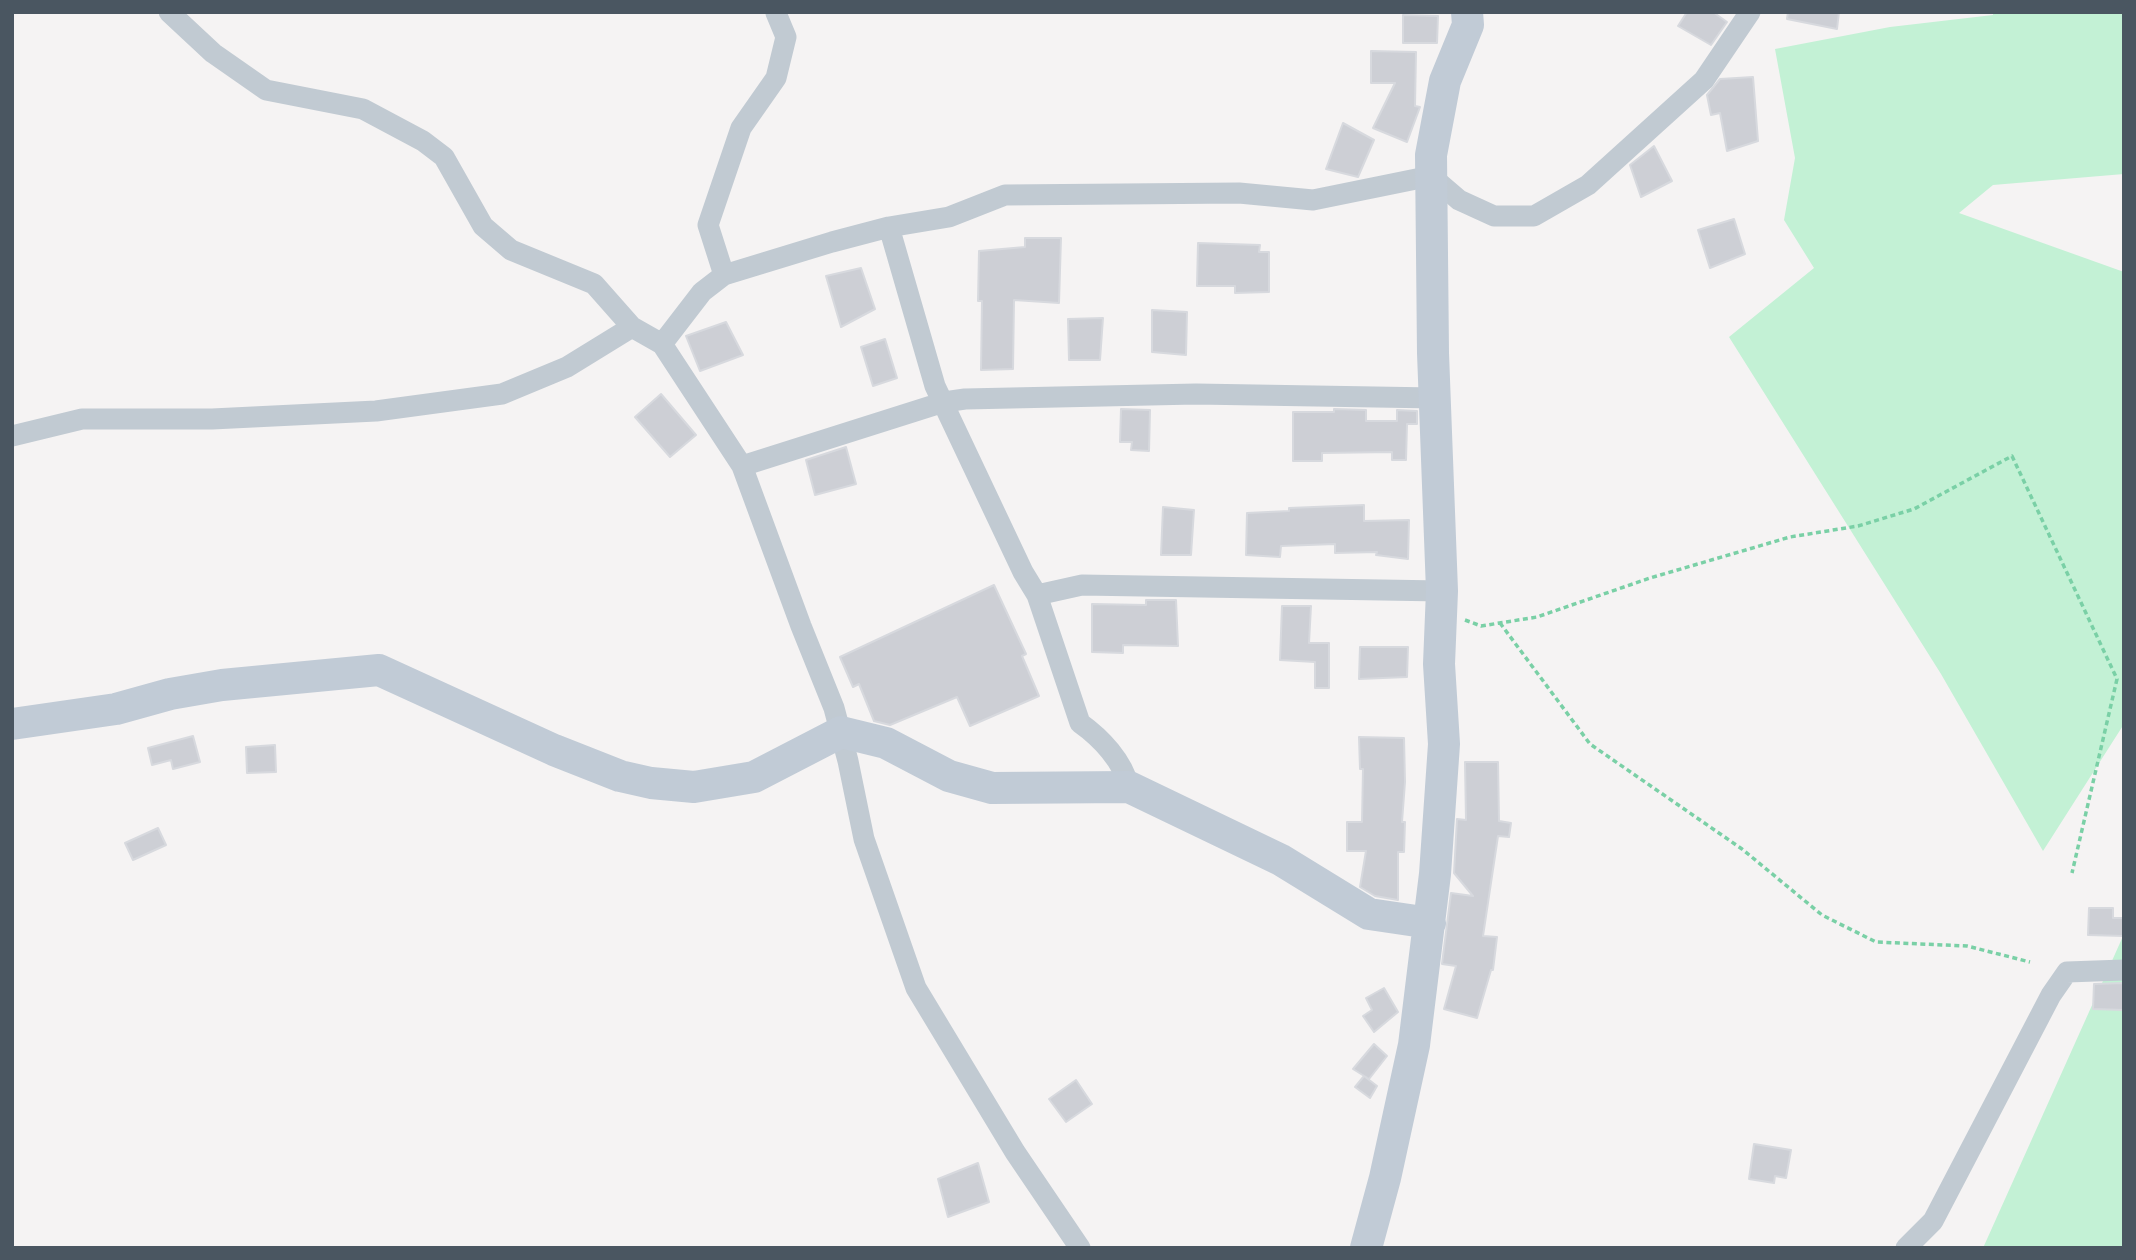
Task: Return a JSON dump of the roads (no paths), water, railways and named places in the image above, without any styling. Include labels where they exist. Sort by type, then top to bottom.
[{"type":"street","points":[[169,12],[213,53],[266,90],[363,109],[423,141],[444,157],[483,226],[511,250],[594,284],[632,327],[662,344],[742,466],[834,708],[864,839],[916,988],[1015,1152],[1080,1248]]},
{"type":"street","points":[[1366,1248],[1385,1178],[1414,1045],[1430,923],[1444,744],[1439,664],[1442,601],[1431,155],[1445,81],[1468,25],[1467,12]]},
{"type":"street","points":[[1431,176],[1460,200],[1494,216],[1534,216],[1588,185],[1704,80],[1750,12]]},
{"type":"street","points":[[724,275],[708,225],[741,128],[776,78],[786,37],[776,13]]},
{"type":"street","points":[[662,344],[702,292],[724,275],[832,242],[949,217],[1005,195],[1239,193],[1313,200],[1431,176]]},
{"type":"street","points":[[889,228],[935,386],[1023,572],[1037,595],[1080,723],[1096,734],[1126,773],[1129,787]]},
{"type":"street","points":[[12,436],[82,419],[212,419],[376,411],[502,394],[567,367],[632,327]]},
{"type":"street","points":[[742,466],[944,402],[965,399],[1196,394],[1435,398]]},
{"type":"street","points":[[1037,595],[1082,585],[1442,601]]},
{"type":"street","points":[[12,724],[116,709],[170,694],[222,685],[379,670],[565,754],[620,776],[652,783],[694,787],[754,777],[841,732],[886,743],[949,776],[992,788],[1129,787],[1280,860],[1369,914],[1430,923]]},
{"type":"street","points":[[1906,1248],[1933,1221],[2051,995],[2067,972],[2124,970]]}]
